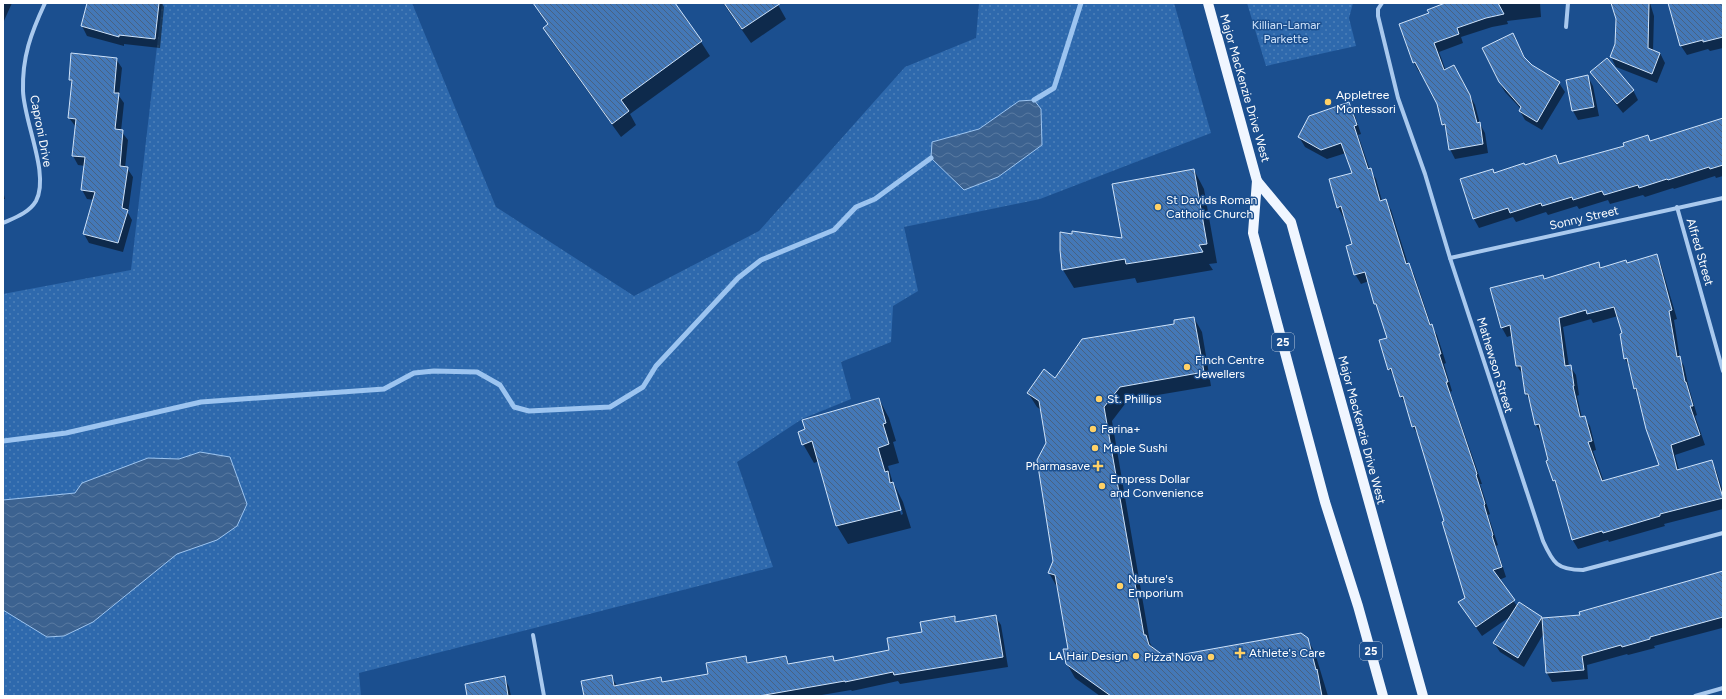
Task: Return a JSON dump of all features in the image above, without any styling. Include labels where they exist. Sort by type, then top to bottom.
[{"type":"main road","name":"Major MacKenzie Drive West","points":[[1208,3],[1257,181],[1253,233],[1325,502],[1358,606],[1383,696]]},
{"type":"main road","name":"Major MacKenzie Drive West","points":[[1257,181],[1291,222],[1423,696]]},
{"type":"street","name":"Caproni Drive","points":[[3,223],[23,214],[35,202],[40,185],[39,164],[24,99],[24,66],[31,33],[45,3]]},
{"type":"street","name":"Mathewson Street","points":[[1382,3],[1378,9],[1378,16],[1398,98],[1425,174],[1450,258],[1543,541],[1552,560],[1569,570],[1583,570],[1723,533]]},
{"type":"street","points":[[1566,27],[1568,3]]},
{"type":"street","name":"Sonny Street","points":[[1450,258],[1723,198]]},
{"type":"street","name":"Alfred Street","points":[[1677,208],[1723,371]]},
{"type":"street","points":[[533,635],[544,696]]},
{"type":"street","points":[[1695,696],[1723,688]]},
{"type":"green space","points":[[162,3],[412,3],[496,207],[634,296],[759,231],[905,67],[976,38],[979,3],[1174,3],[1211,133],[1040,199],[904,227],[918,291],[893,306],[891,342],[841,362],[851,399],[802,419],[737,462],[773,567],[359,673],[361,696],[3,696],[3,294],[131,270]]},
{"type":"green space","name":"Killian-Lamar Parkette","points":[[1247,3],[1353,3],[1349,18],[1356,46],[1266,66]]},
{"type":"water","points":[[1034,100],[1041,109],[1042,145],[998,177],[964,190],[931,158],[932,142],[979,129],[1019,101]]},
{"type":"water","points":[[200,452],[230,457],[247,504],[237,526],[217,540],[177,554],[93,622],[64,636],[47,637],[3,610],[3,500],[75,493],[82,483],[148,458],[179,459]]},
{"type":"building","points":[[87,3],[159,3],[155,39],[119,35],[119,37],[81,26]]},
{"type":"building","points":[[533,3],[675,3],[702,41],[621,100],[629,111],[612,124],[543,28],[548,24]]},
{"type":"building","points":[[724,3],[781,3],[742,29]]},
{"type":"building","points":[[1445,3],[1498,3],[1504,14],[1486,18],[1457,28],[1459,34],[1434,43],[1444,70],[1454,65],[1470,95],[1477,123],[1480,122],[1483,144],[1449,150],[1445,124],[1442,125],[1437,104],[1415,62],[1413,63],[1399,24],[1429,13],[1427,10]]},
{"type":"building","points":[[1611,3],[1649,3],[1648,48],[1660,53],[1652,74],[1610,57],[1615,44],[1616,19]]},
{"type":"building","points":[[1668,3],[1723,3],[1723,37],[1680,46]]},
{"type":"building","points":[[1513,33],[1524,57],[1532,65],[1560,82],[1537,122],[1519,111],[1521,107],[1499,82],[1482,48]]},
{"type":"building","points":[[71,53],[117,58],[114,93],[119,93],[115,129],[123,130],[120,166],[128,167],[122,208],[128,210],[118,243],[83,234],[95,192],[81,190],[85,157],[72,156],[76,119],[68,118],[72,80],[69,80]]},
{"type":"building","points":[[1607,58],[1634,90],[1617,104],[1590,72]]},
{"type":"building","points":[[1588,75],[1594,107],[1572,111],[1566,80]]},
{"type":"building","points":[[1349,102],[1357,125],[1354,126],[1368,169],[1371,168],[1380,201],[1386,199],[1406,264],[1409,263],[1430,325],[1432,324],[1441,354],[1439,354],[1448,382],[1446,382],[1477,474],[1476,475],[1493,535],[1492,536],[1502,567],[1493,570],[1515,600],[1476,627],[1458,602],[1465,598],[1442,522],[1444,521],[1415,426],[1412,427],[1403,396],[1400,397],[1391,368],[1388,370],[1379,340],[1387,338],[1376,304],[1374,304],[1365,272],[1354,275],[1346,246],[1352,244],[1341,206],[1337,208],[1329,179],[1352,173],[1341,143],[1321,150],[1298,137],[1309,116]]},
{"type":"building","points":[[1723,118],[1723,165],[1710,169],[1709,167],[1639,188],[1638,185],[1604,195],[1602,191],[1573,200],[1572,197],[1542,206],[1541,203],[1510,213],[1508,208],[1473,219],[1460,179],[1493,169],[1494,173],[1524,163],[1525,165],[1556,155],[1559,164],[1624,146],[1623,143],[1648,135],[1650,141]]},
{"type":"building","name":"St Davids Roman Catholic Church","points":[[1194,169],[1207,244],[1199,245],[1203,252],[1126,264],[1125,259],[1062,270],[1060,232],[1072,234],[1072,231],[1122,238],[1112,184]]},
{"type":"building","points":[[1657,254],[1672,310],[1669,311],[1677,357],[1680,356],[1685,382],[1693,406],[1690,406],[1700,435],[1671,445],[1677,470],[1712,460],[1723,498],[1660,514],[1660,516],[1603,533],[1602,531],[1572,540],[1555,480],[1553,481],[1546,461],[1548,460],[1539,424],[1535,425],[1528,394],[1525,394],[1521,366],[1516,366],[1510,325],[1501,328],[1490,288],[1543,275],[1544,279],[1599,262],[1600,268],[1626,260],[1627,263]],"holes":[[[1614,307],[1622,333],[1620,334],[1624,359],[1627,358],[1634,389],[1636,388],[1646,429],[1659,465],[1602,481],[1588,442],[1592,441],[1585,416],[1580,417],[1573,386],[1571,365],[1565,366],[1559,318],[1586,310],[1587,314]]]},
{"type":"building","points":[[1194,317],[1204,372],[1120,387],[1104,407],[1144,635],[1146,635],[1149,645],[1163,655],[1173,653],[1173,656],[1301,633],[1308,638],[1316,670],[1317,669],[1322,696],[1111,696],[1066,664],[1063,649],[1068,649],[1055,575],[1048,573],[1053,561],[1037,460],[1046,443],[1039,401],[1027,393],[1044,369],[1055,378],[1082,339],[1174,324],[1174,320]]},
{"type":"building","points":[[879,398],[886,423],[883,424],[889,444],[878,448],[885,472],[888,471],[890,483],[893,482],[901,510],[836,526],[812,441],[802,445],[798,432],[805,429],[802,420]]},
{"type":"building","points":[[1723,571],[1723,617],[1650,637],[1650,639],[1622,647],[1621,645],[1582,656],[1584,670],[1546,673],[1542,618],[1580,615],[1579,612]]},
{"type":"building","points":[[1519,602],[1542,617],[1518,658],[1493,643]]},
{"type":"building","points":[[996,615],[1003,657],[894,675],[893,672],[845,682],[759,696],[584,696],[581,681],[612,675],[614,686],[661,677],[662,682],[708,674],[706,663],[746,656],[747,663],[786,656],[788,664],[833,656],[834,661],[889,650],[887,638],[922,632],[920,622],[955,616],[955,622]]},
{"type":"building","points":[[505,676],[508,696],[467,696],[465,684]]},
{"type":"waterway","points":[[1034,100],[1054,88],[1081,3]]},
{"type":"waterway","points":[[3,441],[66,433],[201,402],[384,389],[414,373],[434,371],[477,372],[500,385],[514,407],[529,411],[610,407],[643,387],[656,366],[738,278],[761,260],[834,230],[856,207],[875,199],[931,158]]},
{"type":"place","name":"Appletree Montessori","points":[[1328,102]]},
{"type":"place","name":"St Davids Roman Catholic Church","points":[[1158,207]]},
{"type":"place","name":"Finch Centre Jewellers","points":[[1187,367]]},
{"type":"place","name":"St. Phillips","points":[[1099,399]]},
{"type":"place","name":"Farina+","points":[[1093,429]]},
{"type":"place","name":"Maple Sushi","points":[[1095,448]]},
{"type":"place","name":"Pharmasave","points":[[1098,466]]},
{"type":"place","name":"Empress Dollar and Convenience","points":[[1102,486]]},
{"type":"place","name":"Nature's Emporium","points":[[1120,586]]},
{"type":"place","name":"Athlete's Care","points":[[1240,653]]},
{"type":"place","name":"LA Hair Design","points":[[1136,656]]},
{"type":"place","name":"Pizza Nova","points":[[1211,657]]}]
